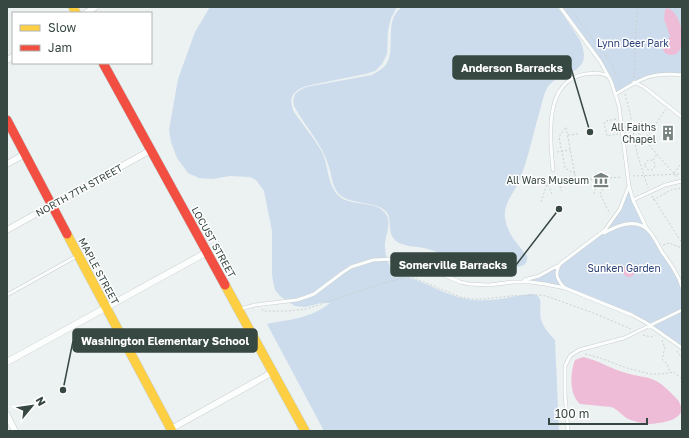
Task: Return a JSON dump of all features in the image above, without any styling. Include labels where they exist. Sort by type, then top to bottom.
[{"type":"street","name":"LOCUST STREET","points":[[104,64],[305,431]]},
{"type":"street","name":"MAPLE STREET","points":[[7,120],[170,430]]},
{"type":"street","name":"NORTH 7TH STREET","points":[[7,230],[151,150]]},
{"type":"street","points":[[7,164],[25,154]]},
{"type":"street","points":[[7,362],[207,252]]},
{"type":"street","points":[[170,430],[273,372]]},
{"type":"street","points":[[7,415],[15,431]]},
{"type":"lane","points":[[560,7],[600,61],[609,77],[616,94],[633,200],[648,230],[676,273],[682,287]]},
{"type":"lane","points":[[553,170],[550,142],[555,100],[558,92],[567,81],[578,76],[600,74],[609,77]]},
{"type":"lane","points":[[616,94],[634,82],[655,74],[682,75]]},
{"type":"lane","points":[[634,82],[644,87],[682,117]]},
{"type":"lane","points":[[633,200],[665,185],[681,181]]},
{"type":"lane","points":[[599,236],[613,221],[630,186]]},
{"type":"lane","points":[[238,309],[260,304],[306,298],[314,294],[351,267],[373,260],[384,259],[408,261],[460,282],[469,284],[489,285],[528,280],[539,276],[560,264],[599,236],[617,226],[629,224],[641,226],[648,230]]},
{"type":"lane","points":[[7,295],[78,255]]},
{"type":"lane","points":[[560,264],[556,270],[556,274],[560,283],[565,288]]},
{"type":"lane","points":[[513,282],[546,284],[565,288],[632,315],[682,348]]},
{"type":"lane","points":[[568,431],[565,394],[565,366],[568,359],[574,353],[615,341],[682,310]]},
{"type":"path","points":[[569,7],[611,63],[623,89],[633,126],[637,153],[653,200],[682,243]]},
{"type":"path","points":[[634,82],[638,7]]},
{"type":"path","points":[[645,140],[668,106]]},
{"type":"path","points":[[620,119],[604,123],[607,136],[622,133]]},
{"type":"path","points":[[633,126],[681,181]]},
{"type":"path","points":[[575,174],[564,168],[559,137],[566,127],[568,136],[570,150],[575,174],[576,181]]},
{"type":"path","points":[[568,136],[578,134]]},
{"type":"path","points":[[562,151],[570,150]]},
{"type":"path","points":[[641,166],[646,166],[648,169],[653,169],[655,165],[653,161],[657,154]]},
{"type":"path","points":[[646,166],[647,161],[653,161]]},
{"type":"path","points":[[674,174],[682,162]]},
{"type":"path","points":[[553,170],[562,192]]},
{"type":"path","points":[[594,194],[598,179],[596,172]]},
{"type":"path","points":[[547,183],[628,176],[682,174]]},
{"type":"path","points":[[609,178],[600,194],[613,221]]},
{"type":"path","points":[[547,183],[552,194]]},
{"type":"path","points":[[541,202],[547,183]]},
{"type":"path","points":[[653,200],[671,190],[682,188]]},
{"type":"path","points":[[659,247],[668,242],[682,248],[682,255]]},
{"type":"path","points":[[260,304],[263,311],[289,311],[306,309],[384,282],[412,278],[448,292],[472,299],[510,296],[546,296],[619,323],[648,337],[657,335]]},
{"type":"path","points":[[662,339],[665,348],[662,359],[668,364],[670,372]]},
{"type":"path","points":[[675,348],[682,358]]},
{"type":"path","points":[[574,353],[590,355],[645,373],[676,373],[682,379]]},
{"type":"green space","points":[[210,7],[397,7],[391,18],[388,31],[387,54],[382,64],[375,71],[301,88],[292,96],[292,107],[322,152],[330,182],[336,193],[345,200],[351,202],[378,207],[387,216],[388,226],[385,251],[394,275],[412,278],[453,296],[470,300],[487,300],[530,294],[538,296],[540,299],[540,315],[542,322],[546,330],[555,340],[559,431],[324,431],[267,324],[307,315],[330,303],[321,303],[305,307],[295,306],[280,296],[275,290],[272,273],[272,231],[264,191],[256,180],[250,177],[230,176],[212,179],[199,178],[188,173],[177,158],[171,142],[169,130],[178,79],[195,32]]},
{"type":"green space","points":[[402,7],[558,7],[580,40],[584,52],[583,60],[580,66],[574,71],[553,82],[544,94],[522,173],[506,208],[505,218],[508,229],[527,256],[527,261],[524,265],[517,267],[493,268],[471,264],[428,249],[399,243],[396,241],[391,233],[389,216],[387,212],[378,206],[344,198],[337,192],[323,151],[294,106],[294,96],[306,87],[372,75],[382,69],[389,59],[393,20],[396,13]]},
{"type":"green space","name":"Lynn Deer Park","points":[[560,7],[682,7],[682,75],[655,75],[616,94],[605,70]]},
{"type":"green space","name":"Sunken Garden","points":[[629,186],[640,216],[671,266],[682,287],[682,348],[645,322],[577,292],[545,284],[513,282],[528,280],[560,264],[599,236],[620,209]]},
{"type":"shaded area","points":[[667,8],[673,12],[678,19],[681,28],[681,46],[678,52],[673,55],[665,53],[663,50],[670,36],[664,19],[665,10]]},
{"type":"shaded area","points":[[627,265],[631,265],[635,271],[631,277],[627,277],[623,273],[623,269]]},
{"type":"shaded area","points":[[583,357],[620,371],[657,381],[679,401],[681,410],[680,414],[676,418],[664,422],[646,424],[628,419],[611,407],[580,404],[576,400],[572,389],[571,377],[575,360]]},
{"type":"traffic: slow","points":[[73,7],[76,12]]},
{"type":"traffic: slow","points":[[67,234],[172,431]]},
{"type":"traffic: slow","points":[[225,285],[305,431]]},
{"type":"traffic: jam","points":[[104,64],[225,285]]},
{"type":"traffic: jam","points":[[7,120],[67,234]]},
{"type":"place","name":"Anderson Barracks","points":[[590,132]]},
{"type":"place","name":"All Faiths Chapel","points":[[668,133]]},
{"type":"place","name":"All Wars Museum","points":[[601,180]]},
{"type":"place","name":"Somerville Barracks","points":[[559,209]]},
{"type":"place","name":"Washington Elementary School","points":[[63,390]]}]
